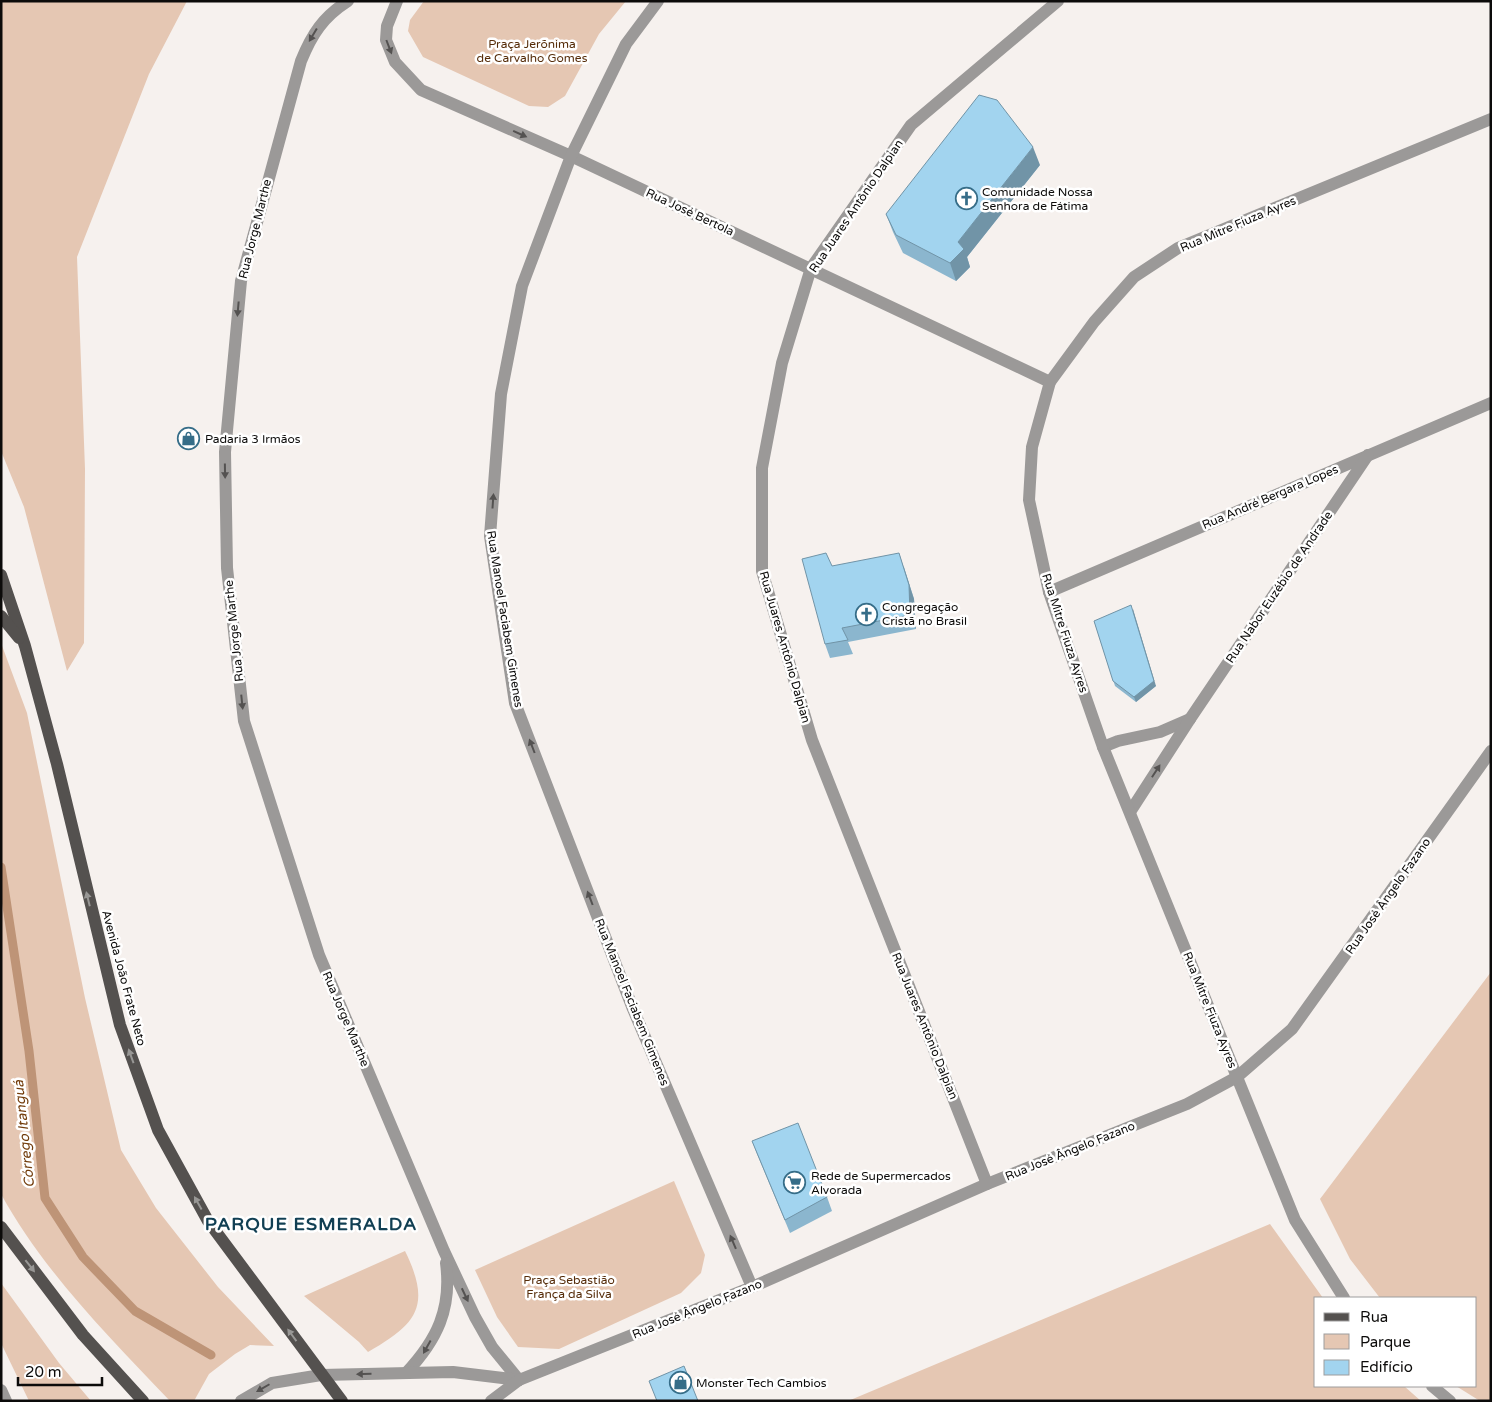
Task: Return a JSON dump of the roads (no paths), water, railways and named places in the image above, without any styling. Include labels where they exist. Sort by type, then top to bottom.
[{"type":"main road","name":"Avenida João Frate Neto","points":[[1,575],[25,646],[120,1025],[158,1130],[208,1221],[342,1401]]},
{"type":"main road","points":[[1,616],[25,646]]},
{"type":"main road","points":[[1,1227],[83,1335],[143,1401]]},
{"type":"street","name":"Rua Jorge Marthe","points":[[348,1],[337,8],[313,32],[301,60],[241,281],[225,452],[227,568],[244,721],[319,956],[444,1251],[492,1346],[519,1380]]},
{"type":"street","name":"Rua José Bertola","points":[[397,1],[387,26],[386,40],[395,62],[421,90],[571,156],[1050,382]]},
{"type":"street","name":"Rua Manoel Faciabem Gimenes","points":[[658,1],[626,44],[571,156],[522,286],[501,394],[490,536],[515,703],[633,1009],[752,1287]]},
{"type":"street","name":"Rua Juares Antônio Dalpian","points":[[987,1184],[812,740],[762,570],[762,468],[782,363],[811,268],[911,125],[1058,1]]},
{"type":"street","name":"Rua Mitre Fiuza Ayres","points":[[1343,1297],[1295,1220],[1103,748],[1049,592],[1029,500],[1032,447],[1050,382],[1094,322],[1134,277],[1178,248],[1491,119]]},
{"type":"street","name":"Rua André Bergara Lopes","points":[[1049,592],[1491,403]]},
{"type":"street","name":"Rua Nabor Euzébio de Andrade","points":[[1130,812],[1190,719],[1368,455]]},
{"type":"street","points":[[1103,748],[1118,741],[1160,732],[1190,719]]},
{"type":"street","name":"Rua José Ângelo Fazano","points":[[491,1401],[519,1380],[752,1287],[987,1184],[1187,1104],[1237,1077],[1292,1028],[1491,751]]},
{"type":"street","name":"Rua Jorge Marthe","points":[[406,1373],[423,1355],[441,1322],[448,1296],[444,1251]]},
{"type":"street","name":"Rua José Ângelo Fazano","points":[[241,1401],[272,1383],[321,1375],[453,1372],[519,1380]]},
{"type":"street","points":[[1433,1387],[1450,1401]]},
{"type":"street","points":[[1,1390],[6,1401]]},
{"type":"waterway","name":"Córrego Itanguá","points":[[1,867],[29,1051],[45,1198],[83,1257],[135,1311],[211,1355]]},
{"type":"place","name":"Comunidade Nossa Senhora de Fátima","points":[[966,199]]},
{"type":"place","name":"Padaria 3 Irmãos","points":[[189,439]]},
{"type":"place","name":"Congregação Cristã no Brasil","points":[[866,614]]},
{"type":"place","name":"Rede de Supermercados Alvorada","points":[[795,1183]]},
{"type":"place","name":"Monster Tech Cambios","points":[[680,1383]]},
{"type":"district","name":"PARQUE ESMERALDA","points":[[311,1224]]},
{"type":"park label","name":"Praça Jerõnima de Carvalho Gomes","points":[[532,51]]},
{"type":"park label","name":"Praça Sebastião França da Silva","points":[[569,1287]]}]
